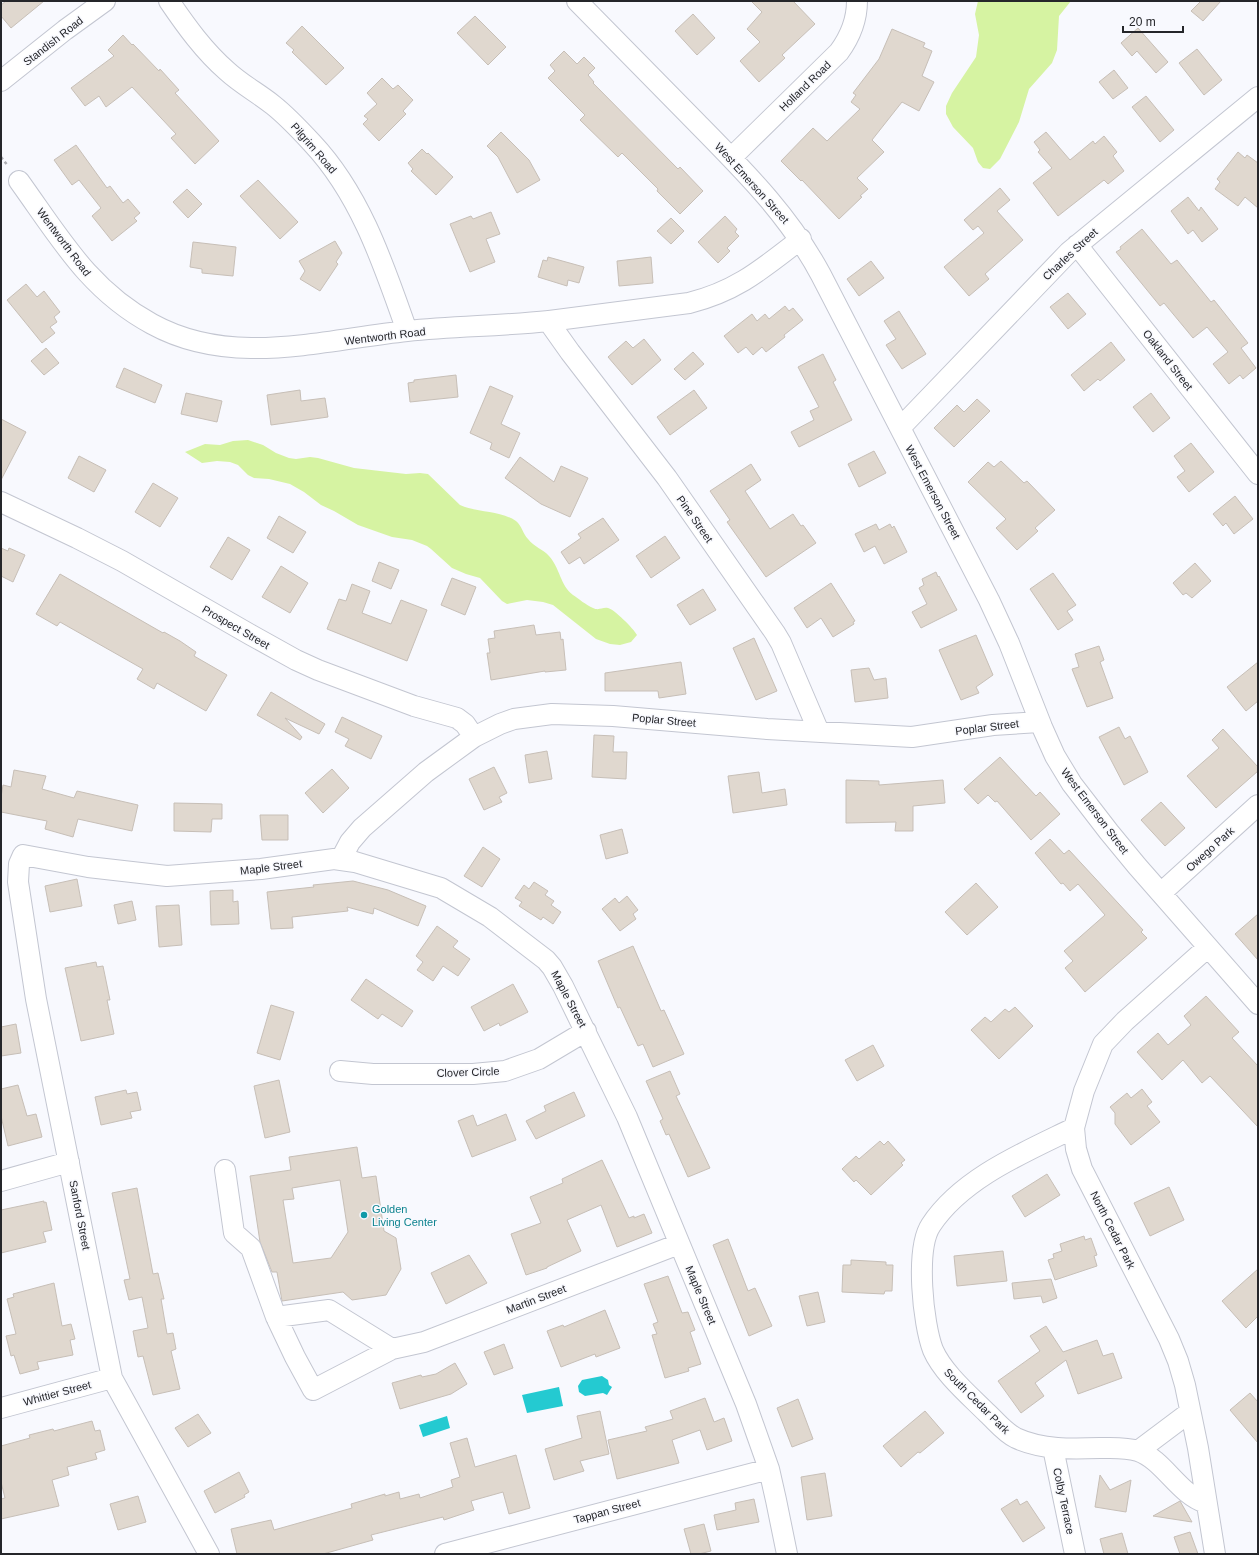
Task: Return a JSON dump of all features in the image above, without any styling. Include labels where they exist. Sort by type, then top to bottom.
[{"type":"street","name":"Standish Road","points":[[1,81],[65,30],[105,1]]},
{"type":"street","name":"Pilgrim Road","points":[[169,1],[192,34],[218,63],[230,74],[274,105],[329,162],[350,194],[375,244],[407,331]]},
{"type":"street","name":"West Emerson Street","points":[[577,1],[766,195],[801,239],[815,263],[989,600],[1011,649],[1039,722],[1055,756],[1072,784],[1109,832],[1258,1004]]},
{"type":"street","name":"Holland Road","points":[[731,158],[839,52],[854,26],[857,1]]},
{"type":"street","name":"Charles Street","points":[[900,428],[1077,245],[1254,106]]},
{"type":"street","name":"Wentworth Road","points":[[19,181],[76,260],[94,281],[116,301],[152,325],[174,334],[216,346],[246,349],[265,349],[333,342],[407,331],[548,321],[689,303],[705,299],[732,288],[752,276],[801,239]]},
{"type":"street","name":"Oakland Street","points":[[1077,245],[1258,474]]},
{"type":"street","name":"Pine Street","points":[[548,321],[666,478],[775,632],[819,732]]},
{"type":"street","name":"Prospect Street","points":[[1,502],[122,561],[296,660],[318,670],[414,706],[456,718],[465,724],[474,738]]},
{"type":"street","name":"Poplar Street","points":[[341,859],[345,850],[356,835],[381,810],[442,760],[474,738],[510,720],[552,714],[613,716],[767,729],[918,737],[993,725],[1039,722]]},
{"type":"street","name":"Owego Park","points":[[1161,893],[1258,805]]},
{"type":"street","name":"Maple Street","points":[[23,855],[88,867],[167,876],[262,869],[341,859],[442,888],[490,917],[550,964],[586,1031],[627,1117],[746,1404],[768,1469],[787,1554]]},
{"type":"street","name":"Sanford Street","points":[[23,855],[19,864],[18,882],[36,998],[112,1378],[210,1554]]},
{"type":"street","name":"North Cedar Park","points":[[1208,947],[1125,1021],[1106,1040],[1084,1092],[1074,1128],[1076,1148],[1082,1169],[1169,1339],[1178,1361],[1185,1385],[1198,1448],[1215,1554]]},
{"type":"street","name":"Clover Circle","points":[[340,1072],[373,1074],[473,1074],[505,1071],[539,1059],[586,1031]]},
{"type":"street","name":"South Cedar Park","points":[[1074,1128],[1010,1160],[977,1180],[956,1197],[936,1218],[928,1232],[923,1249],[922,1266],[927,1325],[934,1351],[941,1364],[970,1396],[1010,1434],[1024,1441],[1053,1448],[1119,1448],[1138,1451],[1150,1458],[1195,1498],[1206,1503]]},
{"type":"street","points":[[1,1181],[69,1162]]},
{"type":"street","points":[[225,1170],[234,1233],[251,1248],[276,1318],[329,1310],[392,1349]]},
{"type":"street","name":"Martin Street","points":[[276,1318],[313,1390],[392,1349],[424,1342],[679,1244]]},
{"type":"street","name":"Whittier Street","points":[[1,1408],[112,1378]]},
{"type":"street","points":[[1138,1451],[1190,1412]]},
{"type":"street","name":"Colby Terrace","points":[[1053,1448],[1075,1554]]},
{"type":"street","name":"Tappan Street","points":[[445,1554],[768,1469]]},
{"type":"green space","points":[[978,1],[1071,1],[1059,16],[1057,50],[1052,63],[1029,89],[1019,122],[1000,159],[990,169],[983,168],[978,162],[973,148],[953,127],[946,114],[946,106],[952,93],[976,57],[979,35],[975,14]]},
{"type":"green space","points":[[248,440],[263,445],[276,453],[289,458],[296,459],[310,457],[354,468],[406,474],[428,474],[460,505],[467,508],[503,515],[516,521],[530,542],[547,554],[553,561],[565,586],[573,595],[593,608],[611,609],[632,628],[637,635],[631,642],[620,645],[610,644],[596,639],[553,605],[527,600],[507,604],[502,601],[480,578],[452,568],[427,546],[412,540],[392,537],[358,525],[321,505],[304,492],[290,484],[269,479],[254,478],[248,475],[238,465],[230,462],[217,461],[202,463],[185,452],[205,444],[220,445],[233,441]]},
{"type":"water","points":[[602,1376],[608,1380],[609,1385],[612,1387],[607,1395],[603,1393],[585,1396],[579,1392],[578,1386],[582,1380]]},
{"type":"water","points":[[559,1387],[563,1406],[527,1413],[522,1395]]},
{"type":"water","points":[[447,1416],[450,1428],[423,1437],[419,1425]]},
{"type":"building","points":[[6,1],[44,1],[11,28],[1,16],[1,5]]},
{"type":"building","points":[[751,1],[793,1],[815,24],[782,55],[785,58],[759,82],[740,61],[760,42],[747,29],[762,12]]},
{"type":"building","points":[[1201,1],[1221,1],[1203,21],[1191,11]]},
{"type":"building","points":[[693,14],[715,38],[697,55],[675,31]]},
{"type":"building","points":[[475,16],[506,47],[488,65],[457,33]]},
{"type":"building","points":[[302,26],[344,68],[326,85],[292,52],[294,50],[286,43]]},
{"type":"building","points":[[1138,28],[1168,62],[1156,73],[1137,51],[1132,56],[1121,43]]},
{"type":"building","points":[[892,29],[925,43],[923,47],[932,51],[922,76],[934,82],[919,111],[902,102],[872,140],[884,152],[857,178],[868,189],[860,196],[862,197],[839,219],[802,180],[801,181],[781,161],[813,128],[827,141],[860,109],[851,102],[856,95],[853,93],[879,59]]},
{"type":"building","points":[[123,35],[159,71],[160,69],[179,90],[175,93],[219,141],[195,164],[171,138],[176,134],[132,87],[106,107],[99,96],[85,106],[71,88],[114,56],[108,50]]},
{"type":"building","points":[[1197,49],[1222,80],[1204,95],[1179,63]]},
{"type":"building","points":[[564,51],[577,64],[584,57],[595,68],[588,75],[594,82],[593,83],[678,169],[680,167],[703,191],[680,214],[657,191],[658,189],[622,153],[618,157],[580,120],[585,115],[548,78],[555,71],[550,65]]},
{"type":"building","points":[[1114,70],[1128,88],[1113,99],[1099,82]]},
{"type":"building","points":[[382,78],[393,89],[398,85],[413,100],[403,111],[406,114],[379,141],[363,124],[368,119],[364,116],[377,104],[367,93]]},
{"type":"building","points":[[1146,96],[1174,130],[1160,142],[1132,107]]},
{"type":"building","points":[[501,132],[529,160],[540,180],[517,193],[498,157],[487,146]]},
{"type":"building","points":[[1046,132],[1070,160],[1093,141],[1095,144],[1104,136],[1117,152],[1113,156],[1124,171],[1108,184],[1104,180],[1058,216],[1033,183],[1052,168],[1038,152],[1040,150],[1034,142]]},
{"type":"building","points":[[76,145],[107,188],[110,186],[123,203],[128,199],[140,213],[134,218],[137,221],[112,241],[92,216],[101,208],[79,180],[72,185],[54,160]]},
{"type":"building","points":[[422,149],[453,177],[436,195],[411,171],[413,169],[408,163]]},
{"type":"building","points":[[1238,152],[1245,158],[1247,155],[1258,163],[1258,208],[1245,197],[1238,206],[1215,189],[1220,182],[1217,179]]},
{"type":"building","points":[[258,180],[298,222],[280,239],[240,196]]},
{"type":"building","points":[[1000,188],[1010,200],[997,211],[1023,240],[985,274],[989,279],[969,296],[944,267],[984,233],[978,226],[973,230],[964,220]]},
{"type":"building","points":[[187,189],[202,204],[188,218],[173,202]]},
{"type":"building","points":[[1188,197],[1199,211],[1201,207],[1218,229],[1202,242],[1193,230],[1188,234],[1171,211]]},
{"type":"building","points":[[491,212],[500,234],[486,239],[495,262],[470,272],[450,224],[471,216],[473,219]]},
{"type":"building","points":[[725,216],[737,229],[735,232],[739,236],[727,248],[730,251],[718,263],[698,242]]},
{"type":"building","points":[[671,218],[684,231],[671,244],[657,231]]},
{"type":"building","points":[[1142,229],[1171,264],[1177,260],[1211,302],[1214,300],[1248,343],[1241,348],[1256,368],[1243,379],[1240,375],[1229,384],[1213,364],[1228,352],[1207,327],[1193,338],[1164,303],[1160,306],[1116,252]]},
{"type":"building","points":[[335,241],[342,253],[336,262],[338,264],[320,291],[300,279],[305,271],[299,261]]},
{"type":"building","points":[[193,242],[236,247],[233,276],[202,273],[202,269],[190,267]]},
{"type":"building","points":[[548,257],[584,267],[579,283],[568,280],[567,286],[538,277],[543,260],[547,261]]},
{"type":"building","points":[[651,257],[653,283],[619,286],[617,261]]},
{"type":"building","points":[[871,261],[884,278],[859,296],[847,279]]},
{"type":"building","points":[[26,284],[37,297],[44,291],[60,312],[54,317],[57,322],[50,327],[55,333],[42,343],[7,300]]},
{"type":"building","points":[[1068,293],[1086,314],[1068,329],[1050,307]]},
{"type":"building","points":[[785,306],[789,311],[793,308],[803,320],[766,352],[762,347],[753,355],[746,347],[738,353],[724,336],[752,314],[757,321],[765,314],[769,319]]},
{"type":"building","points":[[899,311],[926,354],[902,369],[886,345],[896,339],[884,321]]},
{"type":"building","points":[[644,339],[661,360],[632,385],[608,357],[626,341],[633,348]]},
{"type":"building","points":[[1111,342],[1125,360],[1100,381],[1098,379],[1084,391],[1071,375]]},
{"type":"building","points":[[46,348],[59,363],[44,375],[31,361]]},
{"type":"building","points":[[693,352],[704,364],[685,380],[674,369]]},
{"type":"building","points":[[823,354],[836,380],[833,382],[852,420],[799,447],[791,432],[814,420],[810,411],[819,407],[798,367]]},
{"type":"building","points":[[124,368],[162,385],[155,403],[116,387]]},
{"type":"building","points":[[456,375],[458,397],[410,402],[408,383],[414,382],[414,380]]},
{"type":"building","points":[[490,386],[513,396],[501,424],[520,433],[509,458],[490,449],[492,443],[470,433]]},
{"type":"building","points":[[300,390],[301,401],[325,398],[328,417],[271,425],[267,395]]},
{"type":"building","points":[[694,390],[707,408],[670,435],[657,417]]},
{"type":"building","points":[[186,393],[222,401],[217,422],[181,414]]},
{"type":"building","points":[[1151,393],[1170,418],[1153,432],[1133,407]]},
{"type":"building","points":[[977,399],[990,411],[954,447],[934,428],[957,405],[964,412]]},
{"type":"building","points":[[1,419],[26,432],[1,480]]},
{"type":"building","points":[[1191,443],[1214,472],[1189,492],[1177,477],[1185,471],[1174,456]]},
{"type":"building","points":[[874,451],[886,473],[859,487],[848,464]]},
{"type":"building","points":[[79,456],[106,470],[94,492],[68,478]]},
{"type":"building","points":[[520,457],[554,482],[561,466],[588,478],[570,517],[541,504],[505,478]]},
{"type":"building","points":[[1001,461],[1024,483],[1027,481],[1055,510],[1035,528],[1038,531],[1017,550],[996,528],[1006,519],[968,482],[988,462],[994,467]]},
{"type":"building","points":[[751,464],[761,480],[745,491],[770,529],[793,514],[816,543],[766,577],[727,522],[730,520],[710,491]]},
{"type":"building","points":[[153,483],[178,498],[160,527],[135,512]]},
{"type":"building","points":[[1235,496],[1253,519],[1234,534],[1226,523],[1223,526],[1213,514]]},
{"type":"building","points":[[279,516],[306,532],[293,553],[267,538]]},
{"type":"building","points":[[603,518],[619,540],[584,564],[580,557],[569,564],[561,552],[581,538],[578,534]]},
{"type":"building","points":[[876,524],[879,530],[890,524],[892,528],[894,526],[907,552],[884,564],[875,546],[864,552],[855,534]]},
{"type":"building","points":[[665,536],[680,558],[651,578],[636,556]]},
{"type":"building","points":[[228,537],[250,550],[232,580],[210,567]]},
{"type":"building","points":[[1,548],[8,551],[9,548],[25,555],[13,582],[1,576]]},
{"type":"building","points":[[379,562],[399,570],[391,589],[372,581]]},
{"type":"building","points":[[1195,563],[1211,581],[1192,598],[1186,593],[1183,595],[1173,583]]},
{"type":"building","points":[[281,566],[308,583],[290,613],[262,597]]},
{"type":"building","points":[[936,572],[957,610],[921,628],[912,612],[927,604],[919,588],[924,585],[922,579]]},
{"type":"building","points":[[1053,573],[1076,605],[1067,611],[1073,620],[1058,630],[1030,589]]},
{"type":"building","points":[[60,574],[163,633],[164,632],[180,641],[196,652],[194,656],[227,675],[206,711],[157,683],[154,689],[137,679],[143,669],[60,622],[57,626],[36,614]]},
{"type":"building","points":[[452,578],[476,587],[465,615],[441,605]]},
{"type":"building","points":[[831,583],[855,621],[853,622],[854,624],[833,637],[821,618],[807,628],[794,608]]},
{"type":"building","points":[[352,584],[370,591],[362,613],[391,624],[401,600],[427,610],[407,661],[327,629],[339,599],[346,601]]},
{"type":"building","points":[[703,589],[716,610],[690,625],[677,605]]},
{"type":"building","points":[[534,625],[536,635],[560,632],[561,640],[563,639],[566,670],[545,671],[491,680],[487,653],[490,653],[488,639],[495,638],[494,631]]},
{"type":"building","points":[[976,635],[993,675],[976,687],[979,693],[961,700],[939,650]]},
{"type":"building","points":[[754,638],[777,691],[756,700],[733,648]]},
{"type":"building","points":[[1099,646],[1104,660],[1100,662],[1113,698],[1087,707],[1072,669],[1079,667],[1075,654]]},
{"type":"building","points":[[681,662],[686,694],[659,698],[658,691],[605,691],[605,673]]},
{"type":"building","points":[[1258,662],[1258,701],[1246,711],[1227,687]]},
{"type":"building","points":[[869,668],[874,680],[886,678],[888,698],[855,702],[851,670]]},
{"type":"building","points":[[271,692],[325,724],[319,734],[285,718],[302,737],[300,740],[257,715]]},
{"type":"building","points":[[342,717],[382,736],[371,759],[345,746],[349,739],[335,732]]},
{"type":"building","points":[[1119,727],[1125,739],[1130,736],[1148,772],[1124,785],[1099,737]]},
{"type":"building","points":[[1223,729],[1258,767],[1258,771],[1216,808],[1187,776],[1219,748],[1212,740]]},
{"type":"building","points":[[594,735],[614,736],[613,752],[627,752],[626,779],[592,777]]},
{"type":"building","points":[[547,751],[552,779],[529,783],[525,755]]},
{"type":"building","points":[[1000,757],[1036,796],[1040,792],[1060,814],[1031,840],[997,801],[995,802],[988,795],[978,804],[964,789]]},
{"type":"building","points":[[494,767],[507,793],[499,797],[502,802],[484,810],[469,779]]},
{"type":"building","points":[[332,769],[349,788],[323,813],[305,793]]},
{"type":"building","points":[[14,770],[46,776],[42,789],[74,798],[77,791],[138,805],[132,831],[78,819],[73,837],[45,829],[47,821],[1,812],[3,785],[11,787]]},
{"type":"building","points":[[759,772],[762,793],[785,789],[787,805],[733,813],[728,776]]},
{"type":"building","points":[[846,780],[879,781],[879,785],[943,780],[945,803],[913,806],[913,831],[895,831],[896,822],[846,823]]},
{"type":"building","points":[[1161,802],[1185,828],[1165,846],[1141,820]]},
{"type":"building","points":[[174,803],[222,804],[222,819],[212,819],[211,832],[174,831]]},
{"type":"building","points":[[260,815],[288,815],[288,840],[262,840]]},
{"type":"building","points":[[622,829],[628,853],[606,859],[600,835]]},
{"type":"building","points":[[1050,839],[1064,854],[1069,850],[1143,930],[1141,932],[1147,938],[1085,992],[1065,968],[1073,961],[1064,951],[1105,915],[1078,884],[1070,891],[1063,883],[1061,884],[1035,853]]},
{"type":"building","points":[[483,847],[500,859],[482,887],[464,876]]},
{"type":"building","points":[[77,879],[82,906],[50,912],[45,886]]},
{"type":"building","points":[[353,881],[388,890],[426,906],[418,926],[374,908],[373,914],[347,907],[348,911],[292,917],[293,928],[271,929],[267,892]]},
{"type":"building","points":[[534,882],[548,891],[545,895],[554,901],[551,905],[561,912],[553,924],[543,917],[541,920],[519,906],[522,902],[515,898],[524,885],[529,889]]},
{"type":"building","points":[[976,883],[998,907],[967,935],[945,912]]},
{"type":"building","points":[[233,890],[233,902],[238,901],[239,924],[211,925],[210,891]]},
{"type":"building","points":[[627,896],[638,910],[633,914],[636,919],[620,931],[602,909],[615,898],[619,903]]},
{"type":"building","points":[[132,901],[136,920],[118,924],[114,905]]},
{"type":"building","points":[[179,905],[182,945],[159,947],[156,906]]},
{"type":"building","points":[[1258,914],[1258,960],[1235,934]]},
{"type":"building","points":[[437,926],[458,941],[453,947],[470,959],[458,976],[443,966],[433,981],[417,970],[423,962],[416,956]]},
{"type":"building","points":[[633,946],[661,1011],[664,1010],[684,1054],[653,1067],[643,1044],[638,1046],[620,1007],[618,1008],[598,961]]},
{"type":"building","points":[[96,962],[97,967],[103,966],[110,1000],[107,1000],[114,1034],[81,1041],[65,968]]},
{"type":"building","points":[[366,979],[413,1011],[402,1027],[382,1014],[378,1019],[351,1000]]},
{"type":"building","points":[[513,984],[528,1012],[500,1026],[499,1023],[484,1031],[471,1007]]},
{"type":"building","points":[[1206,996],[1239,1032],[1232,1038],[1258,1066],[1258,1127],[1210,1076],[1202,1083],[1183,1060],[1162,1080],[1137,1052],[1158,1033],[1168,1045],[1191,1025],[1184,1016]]},
{"type":"building","points":[[271,1005],[294,1012],[280,1060],[257,1053]]},
{"type":"building","points":[[1015,1007],[1033,1026],[999,1059],[971,1030],[985,1017],[991,1022],[1005,1009],[1009,1012]]},
{"type":"building","points":[[16,1024],[21,1053],[1,1056],[1,1027]]},
{"type":"building","points":[[873,1045],[884,1066],[857,1081],[845,1060]]},
{"type":"building","points":[[670,1071],[680,1094],[676,1096],[710,1168],[688,1177],[669,1134],[666,1135],[660,1121],[663,1119],[646,1081]]},
{"type":"building","points":[[279,1080],[290,1132],[265,1138],[254,1086]]},
{"type":"building","points":[[18,1085],[27,1116],[36,1114],[42,1137],[8,1146],[1,1116],[1,1089]]},
{"type":"building","points":[[1142,1089],[1152,1102],[1147,1106],[1160,1122],[1131,1145],[1115,1124],[1115,1113],[1110,1107],[1127,1093],[1131,1098]]},
{"type":"building","points":[[126,1090],[127,1094],[137,1092],[141,1110],[130,1112],[132,1118],[101,1125],[95,1097]]},
{"type":"building","points":[[574,1092],[585,1116],[536,1139],[526,1121],[546,1111],[544,1106]]},
{"type":"building","points":[[506,1114],[516,1140],[472,1157],[458,1121],[473,1115],[477,1126]]},
{"type":"building","points":[[880,1141],[884,1145],[888,1141],[905,1160],[901,1163],[903,1165],[871,1195],[856,1180],[854,1182],[842,1169],[856,1156],[859,1159]]},
{"type":"building","name":"Golden Living Center","points":[[357,1147],[362,1178],[376,1176],[384,1231],[396,1238],[401,1269],[386,1295],[352,1300],[343,1292],[282,1301],[277,1272],[272,1272],[260,1242],[250,1176],[291,1170],[289,1157]],"holes":[[[340,1180],[348,1232],[331,1258],[293,1263],[283,1200],[294,1199],[292,1188]]]},
{"type":"building","points":[[602,1160],[629,1218],[634,1216],[634,1218],[644,1214],[652,1233],[617,1247],[601,1205],[567,1220],[581,1251],[547,1268],[526,1275],[511,1234],[541,1223],[530,1197],[563,1183],[562,1179]]},
{"type":"building","points":[[1047,1174],[1060,1195],[1025,1217],[1012,1196]]},
{"type":"building","points":[[1169,1187],[1184,1220],[1150,1236],[1134,1203]]},
{"type":"building","points":[[137,1188],[153,1274],[158,1273],[164,1299],[161,1299],[167,1334],[173,1333],[176,1349],[171,1351],[180,1389],[153,1395],[143,1356],[138,1357],[133,1331],[148,1328],[142,1297],[129,1300],[124,1280],[130,1279],[112,1193]]},
{"type":"building","points":[[44,1201],[44,1203],[46,1202],[52,1230],[43,1232],[46,1242],[1,1253],[1,1210]]},
{"type":"building","points":[[1084,1236],[1085,1240],[1091,1238],[1097,1255],[1094,1256],[1097,1266],[1055,1280],[1048,1260],[1054,1258],[1053,1254],[1062,1251],[1060,1244]]},
{"type":"building","points":[[728,1239],[748,1291],[755,1288],[772,1326],[749,1336],[713,1245]]},
{"type":"building","points":[[1003,1251],[1007,1281],[957,1286],[954,1256]]},
{"type":"building","points":[[469,1255],[487,1283],[446,1304],[431,1273]]},
{"type":"building","points":[[851,1260],[886,1262],[886,1265],[893,1265],[892,1291],[885,1291],[884,1294],[842,1292],[843,1265],[851,1265]]},
{"type":"building","points":[[1258,1269],[1258,1316],[1246,1328],[1222,1301]]},
{"type":"building","points":[[668,1276],[682,1313],[688,1312],[695,1330],[690,1332],[701,1364],[688,1368],[689,1371],[665,1378],[652,1335],[657,1334],[653,1324],[658,1322],[644,1284]]},
{"type":"building","points":[[1051,1279],[1057,1298],[1043,1303],[1041,1296],[1014,1299],[1012,1283]]},
{"type":"building","points":[[54,1283],[62,1326],[71,1324],[75,1339],[70,1340],[73,1355],[37,1362],[39,1369],[20,1374],[14,1355],[11,1356],[6,1336],[16,1334],[7,1299],[14,1297],[13,1294]]},
{"type":"building","points":[[818,1292],[825,1322],[807,1326],[799,1296]]},
{"type":"building","points":[[605,1310],[620,1348],[596,1357],[595,1354],[561,1367],[547,1331],[563,1325],[564,1327]]},
{"type":"building","points":[[1046,1326],[1063,1352],[1097,1340],[1103,1356],[1113,1353],[1122,1378],[1078,1394],[1066,1360],[1035,1383],[1044,1396],[1021,1413],[998,1381],[1040,1351],[1030,1336]]},
{"type":"building","points":[[504,1344],[513,1368],[494,1375],[484,1352]]},
{"type":"building","points":[[455,1363],[467,1384],[451,1394],[400,1409],[392,1383],[421,1375],[422,1377],[436,1374]]},
{"type":"building","points":[[1250,1393],[1258,1402],[1258,1443],[1230,1410]]},
{"type":"building","points":[[705,1398],[714,1422],[724,1418],[732,1441],[707,1450],[700,1430],[672,1440],[679,1463],[617,1479],[608,1440],[647,1431],[645,1427],[673,1419],[670,1411]]},
{"type":"building","points":[[798,1399],[813,1439],[792,1447],[777,1408]]},
{"type":"building","points":[[600,1411],[609,1454],[580,1461],[584,1471],[554,1480],[545,1449],[582,1438],[577,1416]]},
{"type":"building","points":[[925,1411],[944,1433],[920,1453],[918,1452],[901,1467],[883,1446]]},
{"type":"building","points":[[198,1414],[211,1433],[188,1447],[175,1428]]},
{"type":"building","points":[[92,1421],[95,1431],[100,1430],[105,1450],[95,1453],[97,1459],[67,1467],[69,1475],[52,1480],[59,1506],[1,1519],[1,1499],[5,1498],[1,1482],[1,1446],[30,1438],[29,1435],[53,1429],[54,1431]]},
{"type":"building","points":[[467,1438],[475,1467],[516,1455],[530,1508],[509,1514],[503,1492],[471,1501],[474,1510],[444,1520],[443,1517],[371,1535],[373,1540],[323,1554],[237,1554],[231,1529],[271,1520],[274,1530],[352,1508],[351,1504],[385,1494],[385,1496],[399,1492],[400,1499],[419,1494],[420,1498],[453,1487],[451,1480],[460,1477],[450,1443]]},
{"type":"building","points":[[239,1472],[249,1492],[244,1495],[245,1497],[215,1513],[204,1491]]},
{"type":"building","points":[[825,1473],[832,1516],[807,1520],[801,1477]]},
{"type":"building","points":[[1100,1475],[1110,1490],[1131,1480],[1126,1512],[1095,1507]]},
{"type":"building","points":[[138,1496],[146,1522],[118,1530],[110,1504]]},
{"type":"building","points":[[754,1499],[759,1522],[717,1530],[714,1515],[736,1510],[735,1503]]},
{"type":"building","points":[[1017,1499],[1020,1505],[1027,1501],[1045,1528],[1023,1542],[1001,1509]]},
{"type":"building","points":[[1180,1501],[1192,1522],[1153,1516]]},
{"type":"building","points":[[704,1524],[711,1551],[691,1554],[684,1529]]},
{"type":"building","points":[[1190,1532],[1198,1554],[1180,1554],[1174,1537]]},
{"type":"building","points":[[1122,1533],[1128,1554],[1104,1554],[1100,1539]]},
{"type":"place","name":"Golden Living Center","points":[[364,1215]]}]
